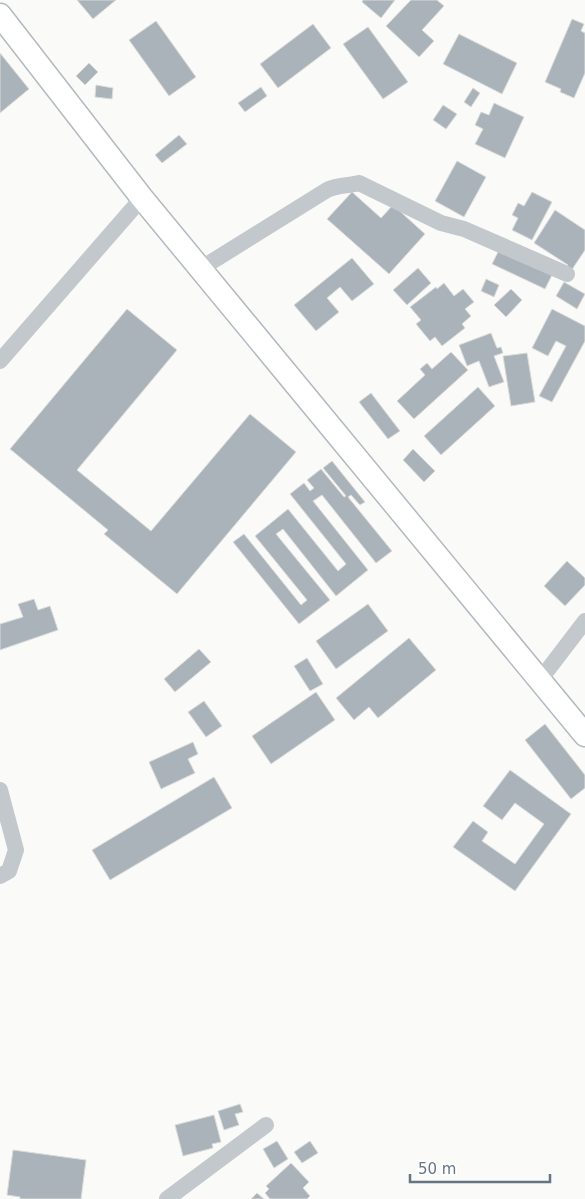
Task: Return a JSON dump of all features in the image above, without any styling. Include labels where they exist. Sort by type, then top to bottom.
[{"type":"main road","points":[[0,16],[142,198],[585,734]]},
{"type":"street","points":[[200,269],[327,190],[335,186],[358,183],[441,223],[464,229],[567,274]]},
{"type":"street","points":[[0,361],[142,198]]},
{"type":"street","points":[[540,680],[585,620]]},
{"type":"street","points":[[0,790],[16,850],[9,871],[0,876]]},
{"type":"street","points":[[167,1199],[266,1125]]},
{"type":"building","points":[[77,0],[116,0],[93,19]]},
{"type":"building","points":[[363,0],[395,0],[381,18],[362,2]]},
{"type":"building","points":[[411,0],[437,0],[444,6],[422,30],[434,41],[419,57],[386,26]]},
{"type":"building","points":[[572,19],[584,24],[581,31],[585,33],[585,73],[574,98],[560,92],[561,89],[545,82]]},
{"type":"building","points":[[156,21],[196,77],[169,96],[129,40]]},
{"type":"building","points":[[313,24],[331,48],[278,88],[260,64]]},
{"type":"building","points":[[368,27],[408,82],[383,99],[343,44]]},
{"type":"building","points":[[459,34],[517,63],[502,94],[443,64]]},
{"type":"building","points":[[0,53],[29,89],[0,113]]},
{"type":"building","points":[[89,63],[98,72],[85,85],[76,76]]},
{"type":"building","points":[[96,85],[113,88],[112,99],[95,97]]},
{"type":"building","points":[[261,87],[267,96],[245,112],[238,103]]},
{"type":"building","points":[[473,88],[480,93],[471,107],[464,102]]},
{"type":"building","points":[[494,103],[524,117],[505,158],[475,144],[483,129],[475,125],[481,112],[489,115]]},
{"type":"building","points":[[443,105],[457,114],[446,129],[433,120]]},
{"type":"building","points":[[179,135],[187,144],[162,163],[155,155]]},
{"type":"building","points":[[457,161],[486,177],[464,217],[435,201]]},
{"type":"building","points":[[352,192],[381,218],[393,205],[425,234],[389,274],[327,219]]},
{"type":"building","points":[[532,192],[552,202],[532,240],[512,230],[518,218],[512,215],[518,203],[524,206]]},
{"type":"building","points":[[555,210],[585,230],[585,250],[571,271],[566,268],[568,265],[534,243]]},
{"type":"building","points":[[499,250],[552,275],[545,289],[492,264]]},
{"type":"building","points":[[352,258],[374,284],[352,301],[340,287],[327,298],[339,312],[316,331],[294,305]]},
{"type":"building","points":[[418,268],[431,283],[407,305],[393,290]]},
{"type":"building","points":[[486,279],[499,285],[494,297],[481,291]]},
{"type":"building","points":[[564,282],[585,294],[577,309],[556,296]]},
{"type":"building","points":[[444,283],[454,296],[463,289],[474,302],[465,309],[471,316],[462,324],[465,328],[442,346],[435,337],[430,341],[416,324],[421,320],[410,307]]},
{"type":"building","points":[[511,289],[522,300],[506,317],[494,305]]},
{"type":"building","points":[[127,309],[177,350],[77,470],[151,531],[250,414],[296,452],[177,594],[104,534],[108,530],[10,449]]},
{"type":"building","points":[[552,309],[585,326],[585,341],[552,402],[539,396],[566,346],[556,341],[548,356],[532,348]]},
{"type":"building","points":[[491,333],[497,348],[501,347],[503,353],[494,356],[504,382],[489,387],[479,361],[467,366],[459,345]]},
{"type":"building","points":[[451,352],[468,370],[414,419],[397,401],[425,375],[420,369],[427,363],[432,369]]},
{"type":"building","points":[[527,353],[535,402],[511,406],[503,356]]},
{"type":"building","points":[[478,387],[495,406],[441,455],[424,436]]},
{"type":"building","points":[[371,393],[400,431],[388,439],[359,402]]},
{"type":"building","points":[[413,449],[435,471],[424,482],[403,460]]},
{"type":"building","points":[[332,461],[365,502],[360,505],[351,495],[348,497],[392,551],[376,563],[322,495],[313,501],[368,570],[336,596],[283,529],[276,534],[330,600],[299,624],[233,542],[244,534],[301,605],[307,600],[255,536],[288,509],[338,571],[346,564],[290,494],[304,483],[310,491],[314,488],[307,480],[321,469],[344,497],[346,496],[323,468]]},
{"type":"building","points":[[567,561],[585,578],[585,585],[565,606],[544,586]]},
{"type":"building","points":[[34,599],[38,610],[50,606],[58,630],[0,650],[0,624],[23,617],[18,604]]},
{"type":"building","points":[[368,604],[388,631],[336,669],[316,641]]},
{"type":"building","points":[[409,638],[436,670],[378,718],[369,707],[354,720],[336,698]]},
{"type":"building","points":[[199,649],[211,662],[175,692],[164,679]]},
{"type":"building","points":[[307,658],[323,684],[310,691],[294,666]]},
{"type":"building","points":[[316,692],[335,720],[271,764],[252,736]]},
{"type":"building","points":[[204,701],[222,726],[206,737],[188,712]]},
{"type":"building","points":[[545,724],[585,775],[585,788],[571,799],[525,740]]},
{"type":"building","points":[[193,742],[198,754],[188,759],[195,773],[161,789],[149,762]]},
{"type":"building","points":[[510,770],[571,814],[515,891],[453,847],[473,821],[488,832],[482,841],[515,864],[544,824],[515,803],[502,820],[483,806]]},
{"type":"building","points":[[214,777],[232,808],[110,880],[92,850]]},
{"type":"building","points":[[240,1104],[243,1112],[235,1114],[239,1125],[224,1130],[218,1111]]},
{"type":"building","points":[[214,1115],[221,1142],[212,1144],[213,1148],[183,1156],[175,1125]]},
{"type":"building","points":[[277,1141],[288,1159],[274,1168],[263,1149]]},
{"type":"building","points":[[310,1141],[318,1153],[302,1163],[294,1152]]},
{"type":"building","points":[[13,1150],[86,1160],[81,1199],[20,1199],[20,1197],[7,1195]]},
{"type":"building","points":[[291,1163],[309,1182],[303,1188],[310,1196],[307,1199],[270,1199],[265,1193],[269,1189],[266,1186]]},
{"type":"building","points":[[257,1193],[264,1199],[251,1199]]}]
